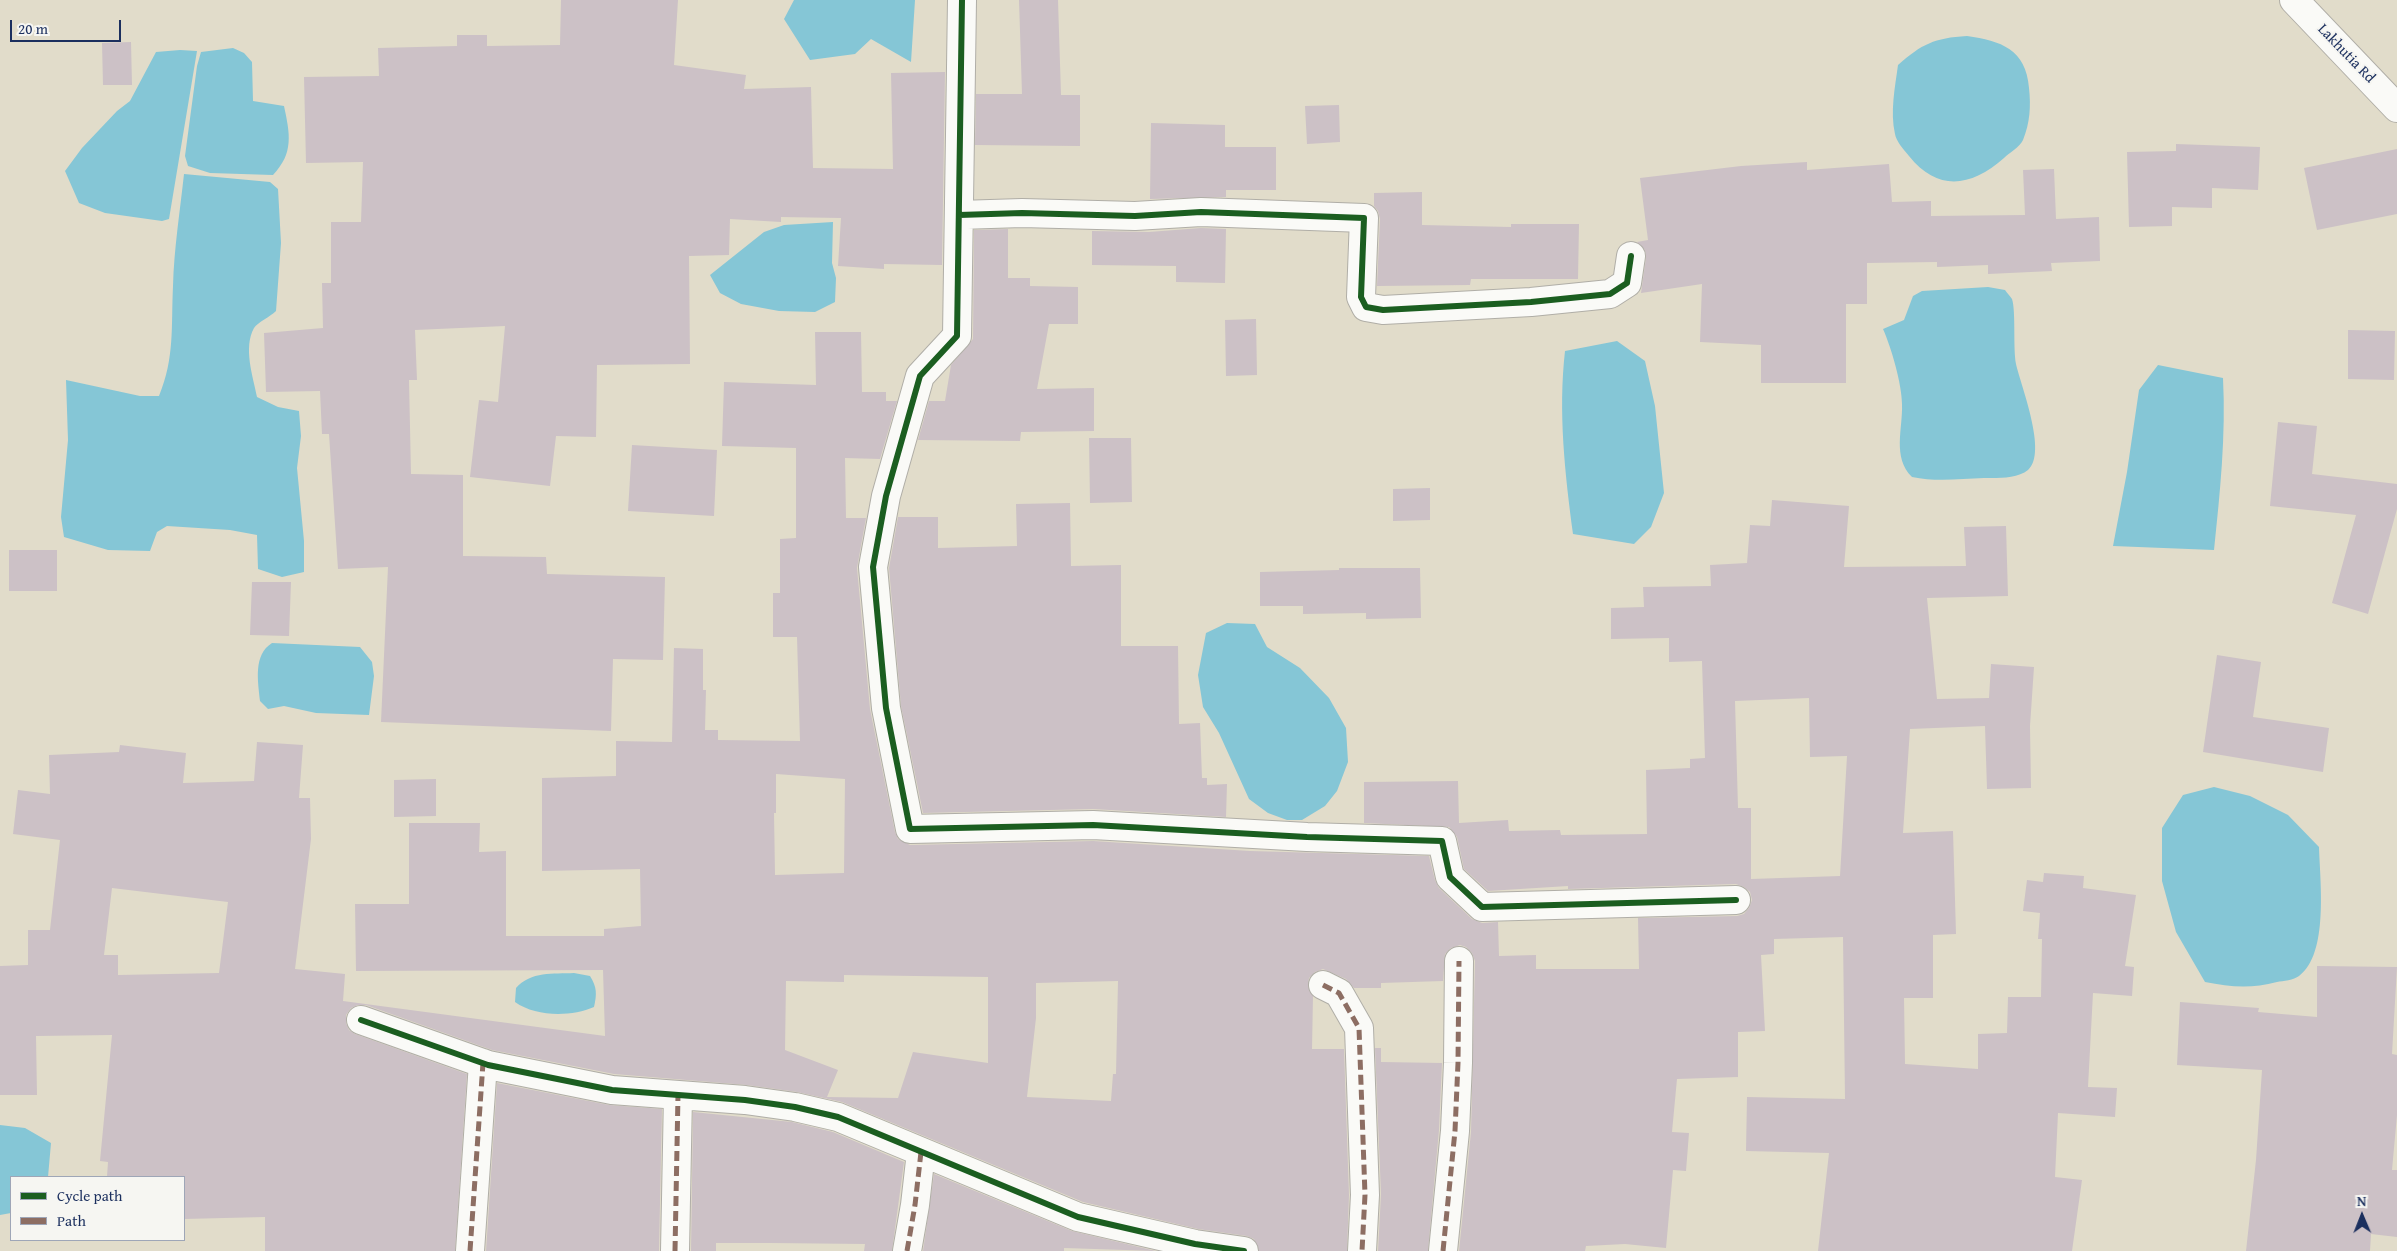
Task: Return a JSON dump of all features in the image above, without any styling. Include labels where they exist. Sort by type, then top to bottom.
[{"type":"street","points":[[962,0],[957,336],[920,376],[886,496],[873,567],[886,708],[910,829],[1093,825],[1307,837],[1442,841],[1450,878],[1482,907],[1736,900]]},
{"type":"street","name":"Lakhutia Rd","points":[[2294,0],[2397,108]]},
{"type":"street","points":[[959,215],[1022,213],[1136,216],[1202,212],[1364,218],[1361,298],[1366,307],[1383,310],[1531,302],[1610,294],[1627,283],[1631,256]]},
{"type":"street","points":[[1442,1251],[1455,1131],[1459,961]]},
{"type":"street","points":[[1323,985],[1339,993],[1359,1028],[1365,1195],[1362,1251]]},
{"type":"street","points":[[361,1020],[483,1063],[612,1090],[745,1100],[795,1107],[838,1117],[1078,1217],[1195,1244],[1244,1251]]},
{"type":"street","points":[[470,1251],[483,1063]]},
{"type":"street","points":[[675,1251],[678,1095]]},
{"type":"street","points":[[906,1251],[915,1204],[921,1152]]},
{"type":"water","points":[[794,0],[915,0],[911,62],[871,39],[855,54],[810,60],[784,19]]},
{"type":"water","points":[[1967,36],[2001,44],[2010,49],[2023,64],[2029,88],[2029,121],[2022,143],[1992,168],[1967,180],[1943,180],[1931,176],[1920,168],[1896,137],[1893,108],[1898,65],[1929,43],[1946,38]]},
{"type":"water","points":[[233,48],[244,53],[252,62],[253,101],[284,106],[289,143],[280,167],[273,175],[210,173],[188,166],[185,156],[197,66],[201,52]]},
{"type":"water","points":[[197,51],[169,219],[162,221],[105,213],[79,203],[65,171],[82,148],[117,111],[130,101],[156,52]]},
{"type":"water","points":[[184,174],[270,182],[278,189],[281,243],[276,311],[254,328],[249,344],[249,353],[257,397],[278,407],[299,411],[301,436],[297,468],[304,541],[304,572],[282,577],[258,569],[257,535],[230,530],[167,526],[157,532],[150,551],[108,550],[64,537],[61,517],[68,440],[66,380],[140,396],[159,396],[170,355],[175,258]]},
{"type":"water","points":[[833,222],[832,263],[836,278],[835,302],[815,312],[779,311],[741,304],[720,293],[710,275],[764,232],[784,225]]},
{"type":"water","points":[[1988,287],[2005,290],[2012,299],[2016,364],[2034,435],[2035,449],[2033,461],[2028,470],[2018,475],[2007,477],[1939,480],[1912,477],[1902,461],[1900,452],[1902,396],[1883,329],[1904,320],[1913,296],[1922,291]]},
{"type":"water","points":[[1617,341],[1645,361],[1655,406],[1664,493],[1651,527],[1634,544],[1573,534],[1565,466],[1562,397],[1565,351]]},
{"type":"water","points":[[2158,365],[2223,378],[2223,443],[2214,550],[2113,546],[2127,472],[2139,390]]},
{"type":"water","points":[[1227,623],[1255,624],[1267,647],[1300,668],[1329,698],[1346,728],[1348,762],[1337,791],[1325,806],[1302,820],[1287,820],[1268,813],[1249,799],[1219,733],[1203,707],[1198,675],[1206,633]]},
{"type":"water","points":[[272,643],[360,647],[372,662],[374,676],[369,715],[316,713],[284,706],[268,709],[260,701],[258,669],[262,654]]},
{"type":"water","points":[[2214,787],[2250,796],[2288,815],[2319,847],[2321,916],[2319,934],[2309,966],[2299,976],[2267,984],[2249,986],[2232,986],[2205,982],[2176,932],[2162,881],[2162,828],[2183,795]]},
{"type":"water","points":[[574,973],[590,976],[596,991],[594,1007],[575,1013],[554,1014],[533,1011],[515,1002],[516,988],[528,979],[543,974]]},
{"type":"water","points":[[0,1125],[25,1128],[51,1143],[48,1176],[10,1176],[10,1213],[0,1215]]},
{"type":"building","points":[[561,0],[678,0],[674,65],[746,75],[744,89],[811,87],[813,168],[893,169],[891,73],[945,72],[942,265],[884,264],[884,269],[838,266],[841,218],[781,217],[781,222],[730,219],[729,255],[689,256],[690,364],[597,365],[596,437],[556,436],[550,486],[470,477],[479,400],[498,402],[505,326],[415,330],[417,380],[409,380],[411,474],[463,475],[463,556],[546,557],[547,574],[665,577],[663,660],[613,659],[611,731],[381,722],[388,567],[338,569],[329,434],[322,434],[320,391],[266,392],[264,333],[323,328],[322,283],[331,283],[331,222],[361,222],[363,162],[306,163],[304,77],[379,76],[378,48],[457,46],[457,35],[487,35],[487,46],[560,45]]},
{"type":"building","points":[[1019,0],[1058,0],[1061,95],[1080,95],[1080,146],[975,145],[976,94],[1022,94]]},
{"type":"building","points":[[131,42],[132,85],[103,85],[102,43]]},
{"type":"building","points":[[1339,105],[1340,142],[1307,144],[1305,106]]},
{"type":"building","points":[[1151,123],[1225,125],[1225,147],[1276,147],[1276,190],[1226,190],[1226,197],[1150,199]]},
{"type":"building","points":[[2176,144],[2260,147],[2258,190],[2212,188],[2212,208],[2172,207],[2172,226],[2129,227],[2127,152],[2176,151]]},
{"type":"building","points":[[2397,149],[2397,214],[2317,230],[2304,168]]},
{"type":"building","points":[[1807,162],[1807,170],[1889,164],[1892,202],[1931,201],[1931,216],[2025,215],[2023,170],[2054,169],[2056,219],[2099,217],[2100,261],[2051,263],[2052,271],[1988,274],[1988,265],[1937,267],[1937,262],[1867,263],[1867,304],[1846,304],[1846,383],[1761,383],[1761,345],[1700,342],[1702,284],[1641,293],[1646,258],[1645,250],[1637,242],[1648,240],[1640,178],[1741,166]]},
{"type":"building","points":[[1422,192],[1422,225],[1511,227],[1511,224],[1579,224],[1578,279],[1471,279],[1470,285],[1377,286],[1380,219],[1378,211],[1374,206],[1374,193]]},
{"type":"building","points":[[1201,228],[1226,229],[1225,283],[1176,282],[1176,266],[1092,265],[1092,231],[1149,232]]},
{"type":"building","points":[[1008,229],[1008,278],[1030,278],[1030,286],[1078,287],[1078,324],[1049,324],[1037,389],[1094,388],[1094,431],[1021,432],[1020,441],[918,440],[929,401],[945,401],[951,365],[973,339],[974,230]]},
{"type":"building","points":[[1256,319],[1257,375],[1226,376],[1225,320]]},
{"type":"building","points":[[2348,330],[2395,331],[2394,380],[2348,379]]},
{"type":"building","points":[[815,332],[861,332],[862,392],[886,392],[886,401],[897,401],[880,459],[845,458],[846,518],[866,518],[857,568],[870,709],[898,839],[910,845],[1093,841],[1250,851],[1429,856],[1439,888],[1472,919],[1482,923],[1498,922],[1499,956],[1536,955],[1536,969],[1639,969],[1638,918],[1737,916],[1744,914],[1749,908],[1752,900],[1750,892],[1736,884],[1568,889],[1568,886],[1488,891],[1464,869],[1457,837],[1449,827],[1364,823],[1364,782],[1458,781],[1459,823],[1508,820],[1509,831],[1560,830],[1561,835],[1647,834],[1646,770],[1690,768],[1690,759],[1705,758],[1702,661],[1669,662],[1669,638],[1611,639],[1611,608],[1644,607],[1643,587],[1711,586],[1710,565],[1747,563],[1750,525],[1770,526],[1772,500],[1849,506],[1844,567],[1966,566],[1964,527],[2006,526],[2008,596],[1927,598],[1937,699],[1989,698],[1991,664],[2034,667],[2030,726],[2031,788],[1987,789],[1985,726],[1910,729],[1903,833],[1953,831],[1956,934],[1933,935],[1933,998],[1904,998],[1905,1064],[1978,1069],[1978,1034],[2007,1033],[2008,997],[2041,997],[2042,939],[2038,939],[2040,913],[2023,911],[2027,880],[2043,882],[2044,873],[2084,876],[2083,888],[2136,895],[2125,966],[2134,967],[2132,996],[2093,993],[2088,1087],[2117,1088],[2115,1117],[2058,1113],[2055,1177],[2082,1180],[2072,1251],[1818,1251],[1829,1153],[1746,1151],[1747,1097],[1845,1099],[1843,937],[1774,939],[1774,954],[1761,955],[1765,1031],[1738,1032],[1738,1077],[1677,1079],[1672,1132],[1689,1133],[1686,1171],[1673,1170],[1666,1248],[1625,1244],[1586,1246],[1585,1251],[1459,1251],[1471,1132],[1475,961],[1472,953],[1466,947],[1460,945],[1451,948],[1445,954],[1443,981],[1381,983],[1381,988],[1354,988],[1346,979],[1323,969],[1315,972],[1309,978],[1308,986],[1313,996],[1312,1049],[1344,1049],[1349,1195],[1347,1251],[1259,1251],[1254,1239],[1247,1236],[1198,1229],[1083,1202],[842,1102],[797,1092],[747,1085],[614,1074],[492,1050],[366,1005],[358,1005],[351,1008],[346,1015],[346,1023],[349,1030],[355,1034],[467,1074],[455,1251],[265,1251],[265,1217],[185,1219],[185,1176],[107,1176],[108,1162],[100,1161],[112,1035],[36,1036],[37,1095],[0,1095],[0,966],[28,965],[28,930],[50,930],[60,840],[13,834],[18,790],[50,794],[49,755],[119,752],[120,745],[186,753],[183,783],[254,781],[257,742],[303,745],[299,798],[310,798],[311,839],[295,969],[345,974],[343,1001],[605,1036],[603,970],[356,971],[355,904],[409,904],[409,823],[480,823],[479,852],[506,851],[506,936],[604,936],[604,929],[641,926],[640,869],[542,871],[542,778],[616,776],[616,741],[672,742],[674,648],[703,649],[703,690],[706,690],[705,730],[718,730],[718,740],[800,741],[797,637],[773,637],[773,593],[780,593],[780,539],[796,538],[796,448],[722,446],[724,382],[816,385]],"holes":[[[1809,698],[1810,757],[1847,756],[1840,876],[1751,879],[1751,808],[1738,808],[1735,701]],[[776,774],[845,779],[844,873],[775,875],[774,813],[776,813]],[[112,888],[228,902],[219,973],[118,975],[118,955],[104,955]],[[844,975],[988,977],[988,1063],[913,1052],[898,1098],[827,1097],[838,1070],[785,1050],[786,981],[844,982]],[[1118,981],[1116,1074],[1113,1074],[1111,1101],[1027,1097],[1036,1018],[1036,983]]]},
{"type":"building","points":[[2278,422],[2317,426],[2312,474],[2397,484],[2397,509],[2368,614],[2332,603],[2356,515],[2270,506]]},
{"type":"building","points":[[1089,438],[1131,438],[1132,502],[1090,503]]},
{"type":"building","points":[[632,445],[717,450],[714,516],[628,511]]},
{"type":"building","points":[[1430,488],[1430,520],[1393,521],[1393,489]]},
{"type":"building","points":[[1070,503],[1071,566],[1121,565],[1121,646],[1178,646],[1179,724],[1200,723],[1202,778],[1207,778],[1207,785],[1227,784],[1226,817],[1093,809],[923,813],[901,706],[889,568],[898,517],[938,517],[938,548],[1017,546],[1016,504]]},
{"type":"building","points":[[9,550],[57,550],[57,591],[9,591]]},
{"type":"building","points":[[1339,568],[1420,568],[1421,618],[1366,619],[1366,613],[1303,614],[1303,606],[1260,606],[1260,572],[1339,570]]},
{"type":"building","points":[[252,582],[291,582],[289,636],[250,635]]},
{"type":"building","points":[[2217,655],[2261,662],[2253,717],[2329,728],[2323,772],[2203,752]]},
{"type":"building","points":[[436,779],[436,816],[394,817],[394,780]]},
{"type":"building","points":[[2317,966],[2397,967],[2392,1054],[2397,1055],[2397,1115],[2392,1170],[2397,1170],[2397,1237],[2371,1234],[2370,1251],[2246,1251],[2256,1160],[2262,1070],[2177,1065],[2180,1002],[2259,1008],[2258,1012],[2317,1017]]},
{"type":"building","points":[[1375,1048],[1381,1048],[1381,1062],[1442,1063],[1439,1130],[1428,1251],[1378,1251],[1381,1194]]},
{"type":"building","points":[[497,1083],[609,1105],[662,1109],[659,1251],[486,1251]]},
{"type":"building","points":[[693,1112],[792,1122],[833,1132],[904,1162],[892,1251],[864,1251],[865,1244],[716,1243],[716,1251],[691,1251]]},
{"type":"building","points":[[934,1174],[1072,1231],[1156,1251],[1064,1248],[1064,1251],[923,1251]]},
{"type":"marked path","points":[[1443,1251],[1455,1131],[1459,961]]},
{"type":"marked path","points":[[1323,985],[1339,993],[1359,1028],[1365,1195],[1362,1251]]},
{"type":"marked path","points":[[470,1251],[483,1063]]},
{"type":"marked path","points":[[675,1251],[678,1095]]},
{"type":"marked path","points":[[907,1251],[921,1152]]},
{"type":"cycle path","points":[[962,0],[957,336],[920,376],[886,496],[873,567],[886,708],[910,829],[1093,825],[1307,837],[1442,841],[1450,877],[1482,907],[1736,900]]},
{"type":"cycle path","points":[[959,215],[1022,213],[1135,216],[1201,212],[1364,218],[1361,297],[1366,307],[1383,310],[1531,302],[1610,294],[1627,283],[1631,256]]},
{"type":"cycle path","points":[[361,1020],[488,1065],[612,1090],[745,1100],[795,1107],[838,1117],[1078,1217],[1195,1244],[1244,1251]]}]
